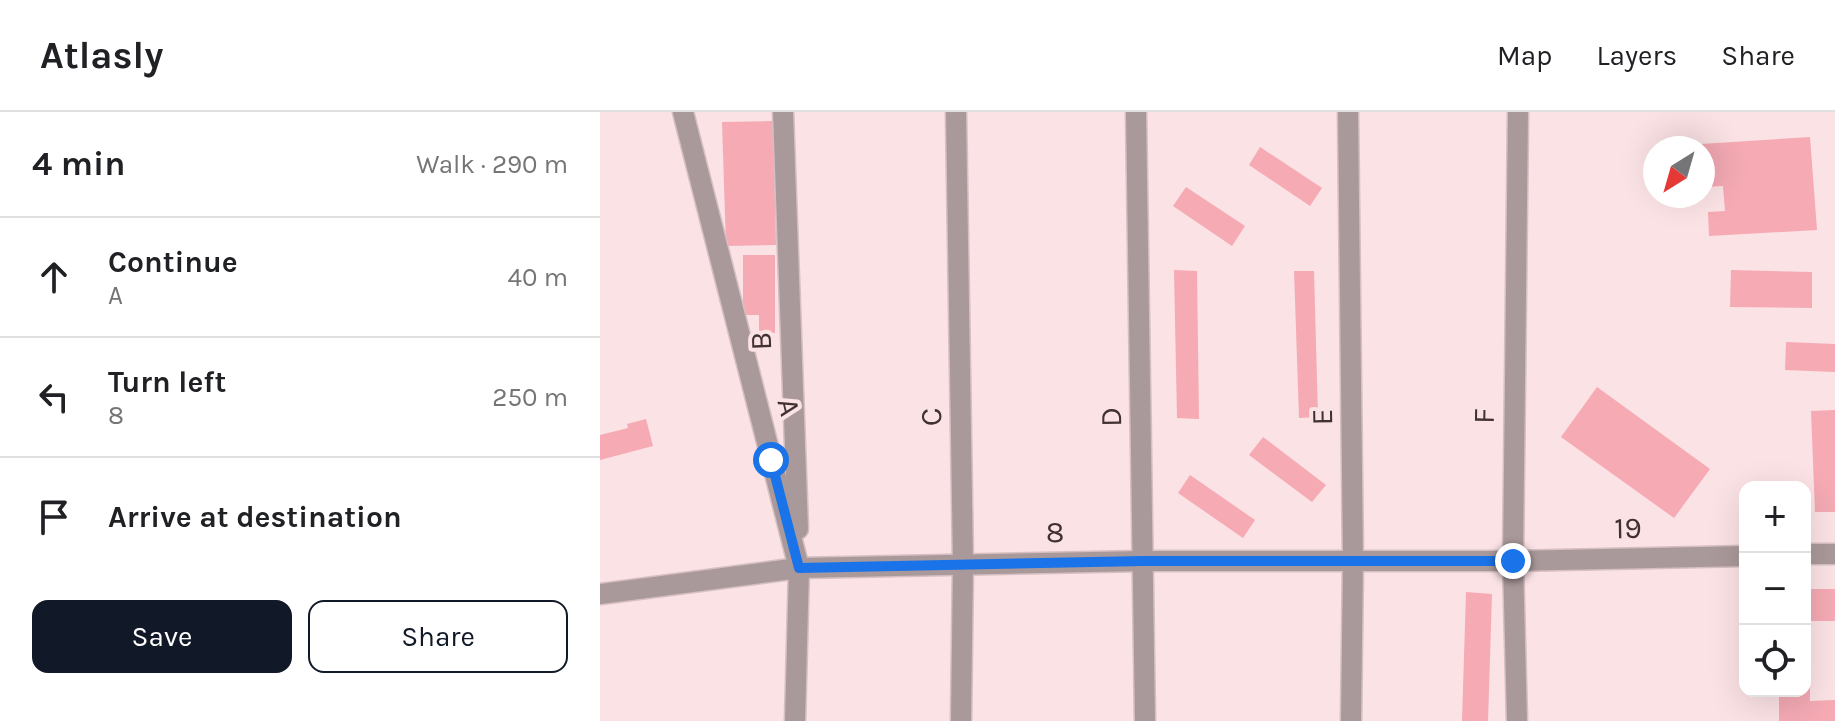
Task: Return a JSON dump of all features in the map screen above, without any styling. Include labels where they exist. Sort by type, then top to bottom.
[{"type":"street","name":"A","points":[[683,112],[799,568],[795,721]]},
{"type":"street","name":"B","points":[[783,112],[799,568]]},
{"type":"street","name":"C","points":[[956,112],[963,564],[961,721]]},
{"type":"street","name":"D","points":[[1136,112],[1145,721]]},
{"type":"street","name":"E","points":[[1348,112],[1353,561],[1351,721]]},
{"type":"street","name":"F","points":[[1517,721],[1513,561],[1518,112]]},
{"type":"street","points":[[1811,554],[1835,554]]},
{"type":"street","name":"19","points":[[1513,561],[1739,556]]},
{"type":"street","name":"8","points":[[600,594],[799,568],[1143,561],[1513,561]]},
{"type":"building","points":[[773,121],[776,245],[726,246],[722,122]]},
{"type":"building","points":[[1810,137],[1817,230],[1709,236],[1708,212],[1725,211],[1723,186],[1715,186],[1715,143]]},
{"type":"building","points":[[1260,147],[1322,188],[1310,206],[1249,165]]},
{"type":"building","points":[[1186,187],[1245,226],[1232,246],[1173,206]]},
{"type":"building","points":[[743,255],[775,255],[775,333],[759,333],[759,315],[743,315]]},
{"type":"building","points":[[1174,270],[1197,271],[1199,419],[1177,418]]},
{"type":"building","points":[[1731,270],[1812,272],[1812,308],[1730,307]]},
{"type":"building","points":[[1294,271],[1314,271],[1318,417],[1299,418]]},
{"type":"building","points":[[1786,342],[1835,344],[1835,372],[1785,370]]},
{"type":"building","points":[[1597,387],[1710,469],[1674,518],[1561,437]]},
{"type":"building","points":[[1835,410],[1835,512],[1815,512],[1811,411]]},
{"type":"building","points":[[646,419],[653,446],[600,460],[600,435],[628,428],[627,424]]},
{"type":"building","points":[[1263,437],[1326,485],[1312,502],[1249,455]]},
{"type":"building","points":[[1190,475],[1255,520],[1243,538],[1178,493]]},
{"type":"building","points":[[1811,589],[1835,589],[1835,621],[1811,621]]},
{"type":"building","points":[[1466,592],[1492,594],[1488,721],[1462,721]]},
{"type":"building","points":[[1779,697],[1835,700],[1835,721],[1779,721]]},
{"type":"route","points":[[771,460],[799,568],[1143,561],[1513,561]]}]
